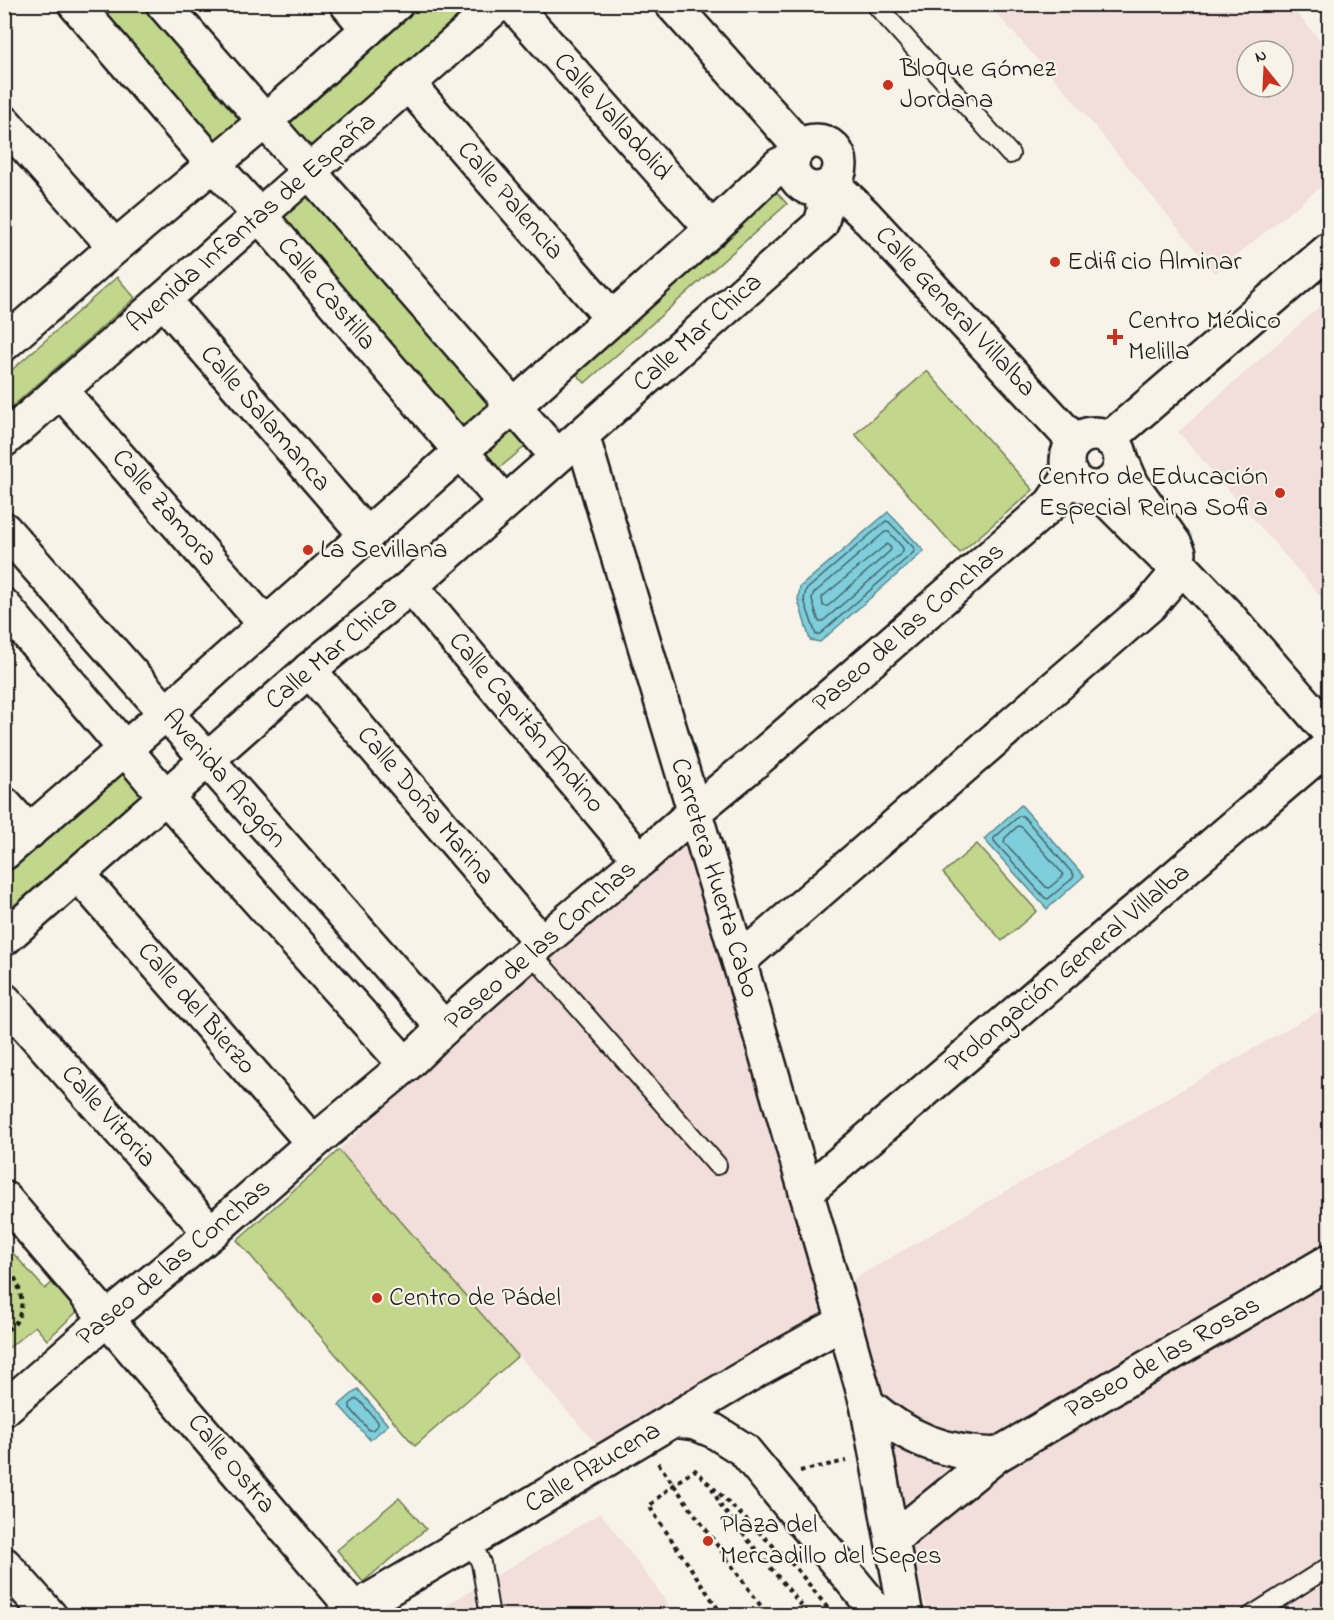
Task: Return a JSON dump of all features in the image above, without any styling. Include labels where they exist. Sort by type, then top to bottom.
[{"type":"street","name":"Calle Castilla","points":[[75,4],[504,502]]},
{"type":"street","points":[[163,4],[557,456]]},
{"type":"street","points":[[347,4],[368,29]]},
{"type":"street","points":[[9,332],[115,247],[265,121],[396,4]]},
{"type":"street","name":"Avenida Infantas de España","points":[[4,440],[410,85],[499,4]]},
{"type":"street","name":"Calle Valladolid","points":[[512,4],[712,229]]},
{"type":"street","points":[[672,4],[796,153]]},
{"type":"street","name":"Calle Palencia","points":[[410,85],[611,317]]},
{"type":"street","points":[[4,122],[115,247]]},
{"type":"street","points":[[4,853],[514,406],[712,229],[779,165],[808,142],[817,141],[826,143],[834,149],[840,166],[838,175],[826,186],[810,189],[801,185],[792,169],[796,153]]},
{"type":"street","name":"Calle Mar Chica","points":[[4,939],[309,670],[411,586],[821,224],[825,209],[826,186]]},
{"type":"street","name":"Calle General Villalba","points":[[826,186],[864,214],[1075,442]]},
{"type":"street","points":[[1115,449],[1329,249]]},
{"type":"street","name":"Calle Salamanca","points":[[164,301],[367,536]]},
{"type":"street","name":"Calle Zamora","points":[[61,391],[266,625]]},
{"type":"street","points":[[1182,567],[1174,543],[1132,484],[1115,449],[1101,435],[1091,434],[1075,442],[1068,454],[1068,469],[1080,482],[1107,500],[1162,555],[1182,567],[1230,618],[1329,733]]},
{"type":"street","name":"Carretera Huerta Cabo","points":[[582,435],[740,961],[844,1322]]},
{"type":"street","points":[[1080,482],[1100,488],[1116,478],[1120,469],[1115,449]]},
{"type":"street","name":"Paseo de las Conchas","points":[[4,1409],[406,1065],[444,1028],[536,947],[751,765],[1051,504],[1080,482]]},
{"type":"street","name":"Avenida Aragón","points":[[4,529],[444,1028]]},
{"type":"street","points":[[740,961],[1149,605],[1182,567]]},
{"type":"street","name":"Calle Capitán Andino","points":[[411,586],[640,860]]},
{"type":"street","name":"Avenida Aragón","points":[[4,606],[165,796],[406,1065]]},
{"type":"street","name":"Calle Doña Marina","points":[[309,670],[536,947]]},
{"type":"street","name":"Prolongación General Villalba","points":[[806,1192],[1329,746]]},
{"type":"street","points":[[4,804],[29,832]]},
{"type":"street","name":"Calle del Bierzo","points":[[78,874],[313,1143]]},
{"type":"street","name":"Calle Vitoria","points":[[4,1000],[211,1233]]},
{"type":"street","name":"Calle Ostra","points":[[4,1198],[108,1318],[348,1612]]},
{"type":"street","name":"Paseo de las Rosas","points":[[845,1572],[858,1572],[870,1568],[884,1556],[893,1539],[997,1455],[1329,1262]]},
{"type":"street","points":[[844,1322],[867,1404],[906,1616]]},
{"type":"street","name":"Calle Azucena","points":[[348,1612],[762,1367],[844,1322]]},
{"type":"street","points":[[728,1438],[734,1412],[745,1388],[762,1367]]},
{"type":"street","points":[[867,1404],[886,1420],[927,1443],[961,1452],[997,1455]]},
{"type":"street","points":[[672,1420],[695,1423],[728,1438],[744,1450],[881,1616]]},
{"type":"street","points":[[4,1564],[50,1616]]},
{"type":"lane","points":[[875,4],[1010,154]]},
{"type":"lane","points":[[536,947],[717,1164]]},
{"type":"lane","points":[[471,1541],[481,1563],[490,1616]]},
{"type":"lane","points":[[1251,1616],[1329,1566]]},
{"type":"path","points":[[4,1263],[14,1275],[21,1296],[16,1322],[4,1332]]},
{"type":"path","points":[[640,1439],[768,1616]]},
{"type":"path","points":[[762,1470],[783,1460],[793,1473],[852,1460]]},
{"type":"path","points":[[723,1616],[649,1506],[674,1484],[695,1470],[796,1568],[834,1616]]},
{"type":"path","points":[[710,1485],[722,1508],[810,1616]]},
{"type":"shaded area","points":[[989,5],[1290,5],[1329,51],[1329,180],[1215,273],[1069,95]]},
{"type":"shaded area","name":"Centro de Educación Especial Reina Sofia","points":[[1329,298],[1329,606],[1178,432]]},
{"type":"shaded area","points":[[683,839],[826,1309],[605,1454],[339,1150]]},
{"type":"shaded area","points":[[1329,1005],[1329,1615],[928,1615],[847,1283]]},
{"type":"shaded area","points":[[601,1513],[676,1615],[428,1616],[469,1592]]},
{"type":"green space","points":[[91,5],[142,5],[245,120],[216,146]]},
{"type":"green space","points":[[418,5],[477,5],[310,151],[284,123]]},
{"type":"green space","points":[[772,187],[787,204],[585,383],[569,366]]},
{"type":"green space","points":[[308,192],[496,406],[467,432],[280,217]]},
{"type":"green space","points":[[117,277],[135,298],[5,413],[5,376]]},
{"type":"green space","points":[[927,371],[1033,490],[960,553],[855,434]]},
{"type":"green space","points":[[506,420],[527,445],[491,475],[470,451]]},
{"type":"green space","points":[[124,768],[152,791],[5,922],[4,872]]},
{"type":"green space","points":[[977,844],[1037,911],[1002,941],[943,873]]},
{"type":"green space","name":"Centro de Pádel","points":[[339,1150],[518,1356],[415,1446],[237,1240]]},
{"type":"green space","points":[[4,1243],[45,1289],[58,1277],[84,1305],[47,1340],[35,1326],[5,1351]]},
{"type":"green space","points":[[399,1498],[426,1529],[363,1582],[337,1550]]},
{"type":"water","points":[[888,512],[924,551],[820,642],[810,640],[798,600],[800,587]]},
{"type":"water","points":[[1021,805],[1084,876],[1047,909],[984,839]]},
{"type":"water","points":[[358,1389],[388,1425],[370,1440],[339,1405]]},
{"type":"place","name":"Bloque Gómez Jordana","points":[[888,85]]},
{"type":"place","name":"Edificio Alminar","points":[[1055,262]]},
{"type":"place","name":"Centro Médico Melilla","points":[[1115,337]]},
{"type":"place","name":"Centro de Educación Especial Reina Sofia","points":[[1280,493]]},
{"type":"place","name":"La Sevillana","points":[[308,550]]},
{"type":"place","name":"Centro de Pádel","points":[[377,1298]]},
{"type":"place","name":"Plaza del Mercadillo del Sepes","points":[[708,1541]]}]
